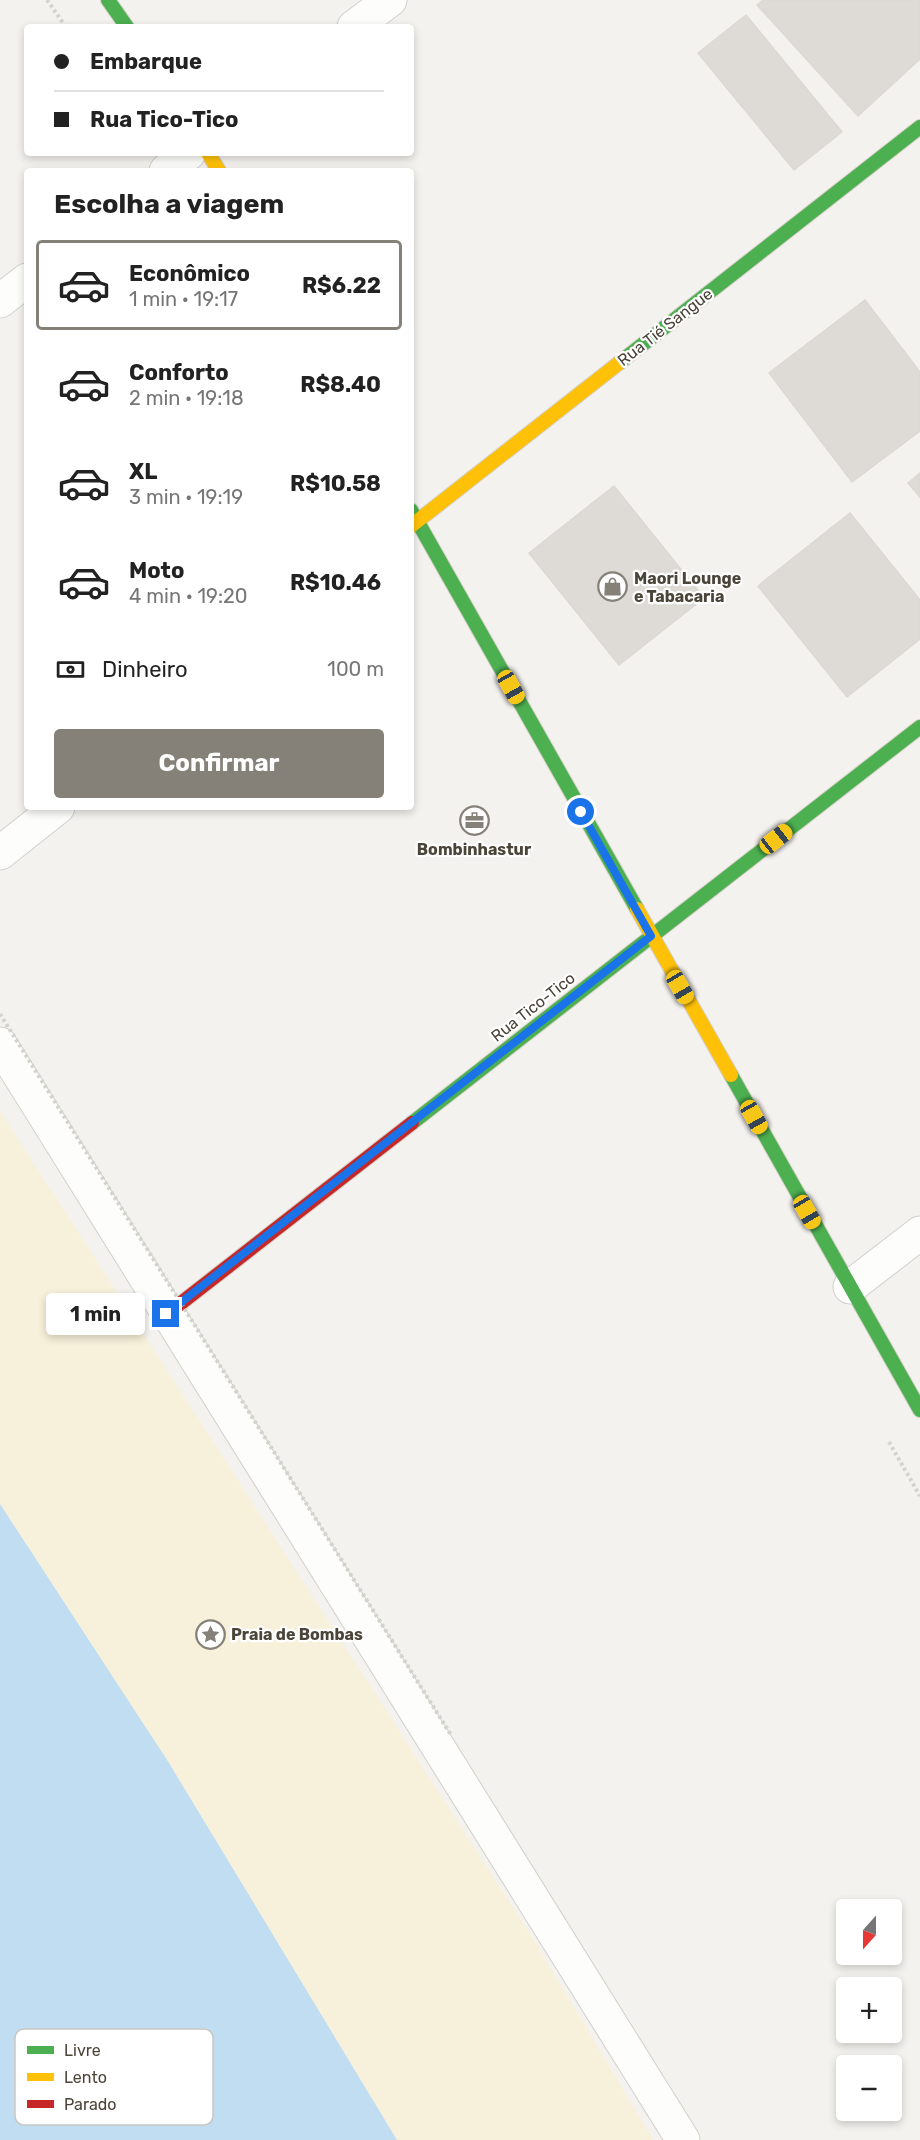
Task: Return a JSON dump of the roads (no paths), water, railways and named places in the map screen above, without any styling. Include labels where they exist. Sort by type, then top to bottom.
[{"type":"street","points":[[108,0],[125,24]]},
{"type":"street","points":[[358,24],[390,0]]},
{"type":"street","name":"Rua Tié Sangue","points":[[414,518],[920,127]]},
{"type":"street","points":[[170,168],[185,156]]},
{"type":"street","points":[[0,301],[24,282]]},
{"type":"street","points":[[414,521],[920,1410]]},
{"type":"street","name":"Rua Tico-Tico","points":[[166,1314],[920,727]]},
{"type":"street","points":[[0,853],[54,810]]},
{"type":"street","points":[[0,1044],[166,1314],[683,2140]]},
{"type":"street","points":[[850,1287],[920,1233]]},
{"type":"water","points":[[0,1504],[169,1763],[397,2140],[0,2140]]},
{"type":"place","name":"Maori Lounge e Tabacaria","points":[[613,587]]},
{"type":"place","name":"Bombinhastur","points":[[474,821]]},
{"type":"place","name":"Praia de Bombas","points":[[210,1634]]}]
